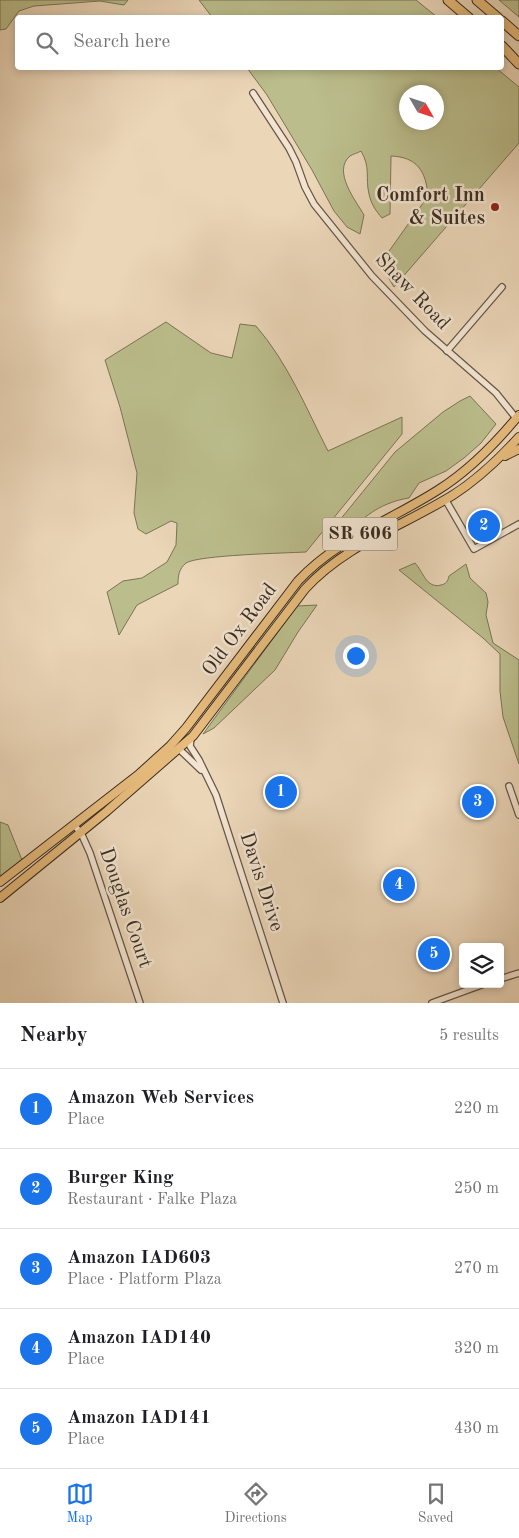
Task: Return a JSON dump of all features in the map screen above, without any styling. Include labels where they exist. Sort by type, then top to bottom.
[{"type":"highway","points":[[448,0],[466,15]]},
{"type":"highway","points":[[477,0],[494,15]]},
{"type":"highway","points":[[504,23],[519,36]]},
{"type":"highway","points":[[504,47],[519,59]]},
{"type":"highway","points":[[504,47],[519,64]]},
{"type":"main road","name":"Old Ox Road","points":[[0,882],[150,765],[182,733],[298,581],[311,568],[353,537],[453,481],[487,451],[518,419]]},
{"type":"main road","name":"Old Ox Road","points":[[0,898],[81,833],[192,736],[314,579],[347,554],[445,499],[481,475],[519,437]]},
{"type":"main road","points":[[495,462],[519,449]]},
{"type":"main road","points":[[179,749],[179,740],[182,733]]},
{"type":"street","name":"Shaw Road","points":[[253,93],[289,148],[314,204],[372,276],[447,351],[496,393],[518,419]]},
{"type":"street","points":[[447,351],[502,287]]},
{"type":"street","points":[[445,499],[474,549],[519,524]]},
{"type":"street","name":"Davis Drive","points":[[192,736],[190,746],[216,795],[283,1003]]},
{"type":"street","name":"Davis Drive","points":[[179,749],[205,773]]},
{"type":"street","points":[[509,786],[519,816]]},
{"type":"street","name":"Douglas Court","points":[[74,825],[81,833],[95,867],[140,1003]]},
{"type":"street","points":[[504,978],[519,973]]},
{"type":"street","points":[[432,1003],[473,988]]},
{"type":"green space","points":[[0,0],[128,0],[124,5],[100,1],[34,6],[19,11],[6,29],[0,30]]},
{"type":"green space","points":[[199,0],[416,0],[435,15],[210,15]]},
{"type":"green space","points":[[499,0],[519,0],[519,17]]},
{"type":"green space","points":[[248,70],[498,70],[519,87],[519,143],[394,287],[380,264],[428,196],[425,179],[419,167],[407,159],[391,156],[390,214],[382,218],[370,198],[366,162],[361,151],[350,156],[345,162],[344,178],[364,215],[360,234],[347,227],[334,211],[267,95]]},
{"type":"green space","points":[[166,322],[211,353],[232,358],[240,324],[256,326],[287,370],[328,451],[402,417],[402,434],[306,552],[224,556],[194,560],[186,563],[179,572],[178,584],[137,605],[119,635],[107,592],[123,581],[142,578],[167,562],[176,545],[177,523],[171,521],[146,534],[138,529],[134,513],[137,473],[120,407],[105,360]]},
{"type":"green space","points":[[470,396],[496,424],[481,443],[446,471],[419,483],[409,498],[393,502],[378,509],[342,534],[338,535],[333,531],[335,526],[395,452],[443,412]]},
{"type":"green space","points":[[415,563],[428,582],[436,586],[445,583],[449,576],[466,564],[470,578],[486,593],[488,602],[486,615],[493,643],[519,660],[519,764],[503,717],[500,691],[500,654],[399,570]]},
{"type":"green space","points":[[317,605],[275,670],[214,728],[203,734],[297,606]]},
{"type":"green space","points":[[0,822],[8,825],[22,860],[0,877]]},
{"type":"place","name":"Comfort Inn & Suites","points":[[495,207]]},
{"type":"place","name":"Burger King","points":[[484,526]]},
{"type":"place","name":"Amazon Web Services","points":[[281,792]]},
{"type":"place","name":"Amazon IAD603","points":[[478,802]]},
{"type":"place","name":"Amazon IAD140","points":[[399,885]]},
{"type":"place","name":"Amazon IAD141","points":[[434,954]]}]
